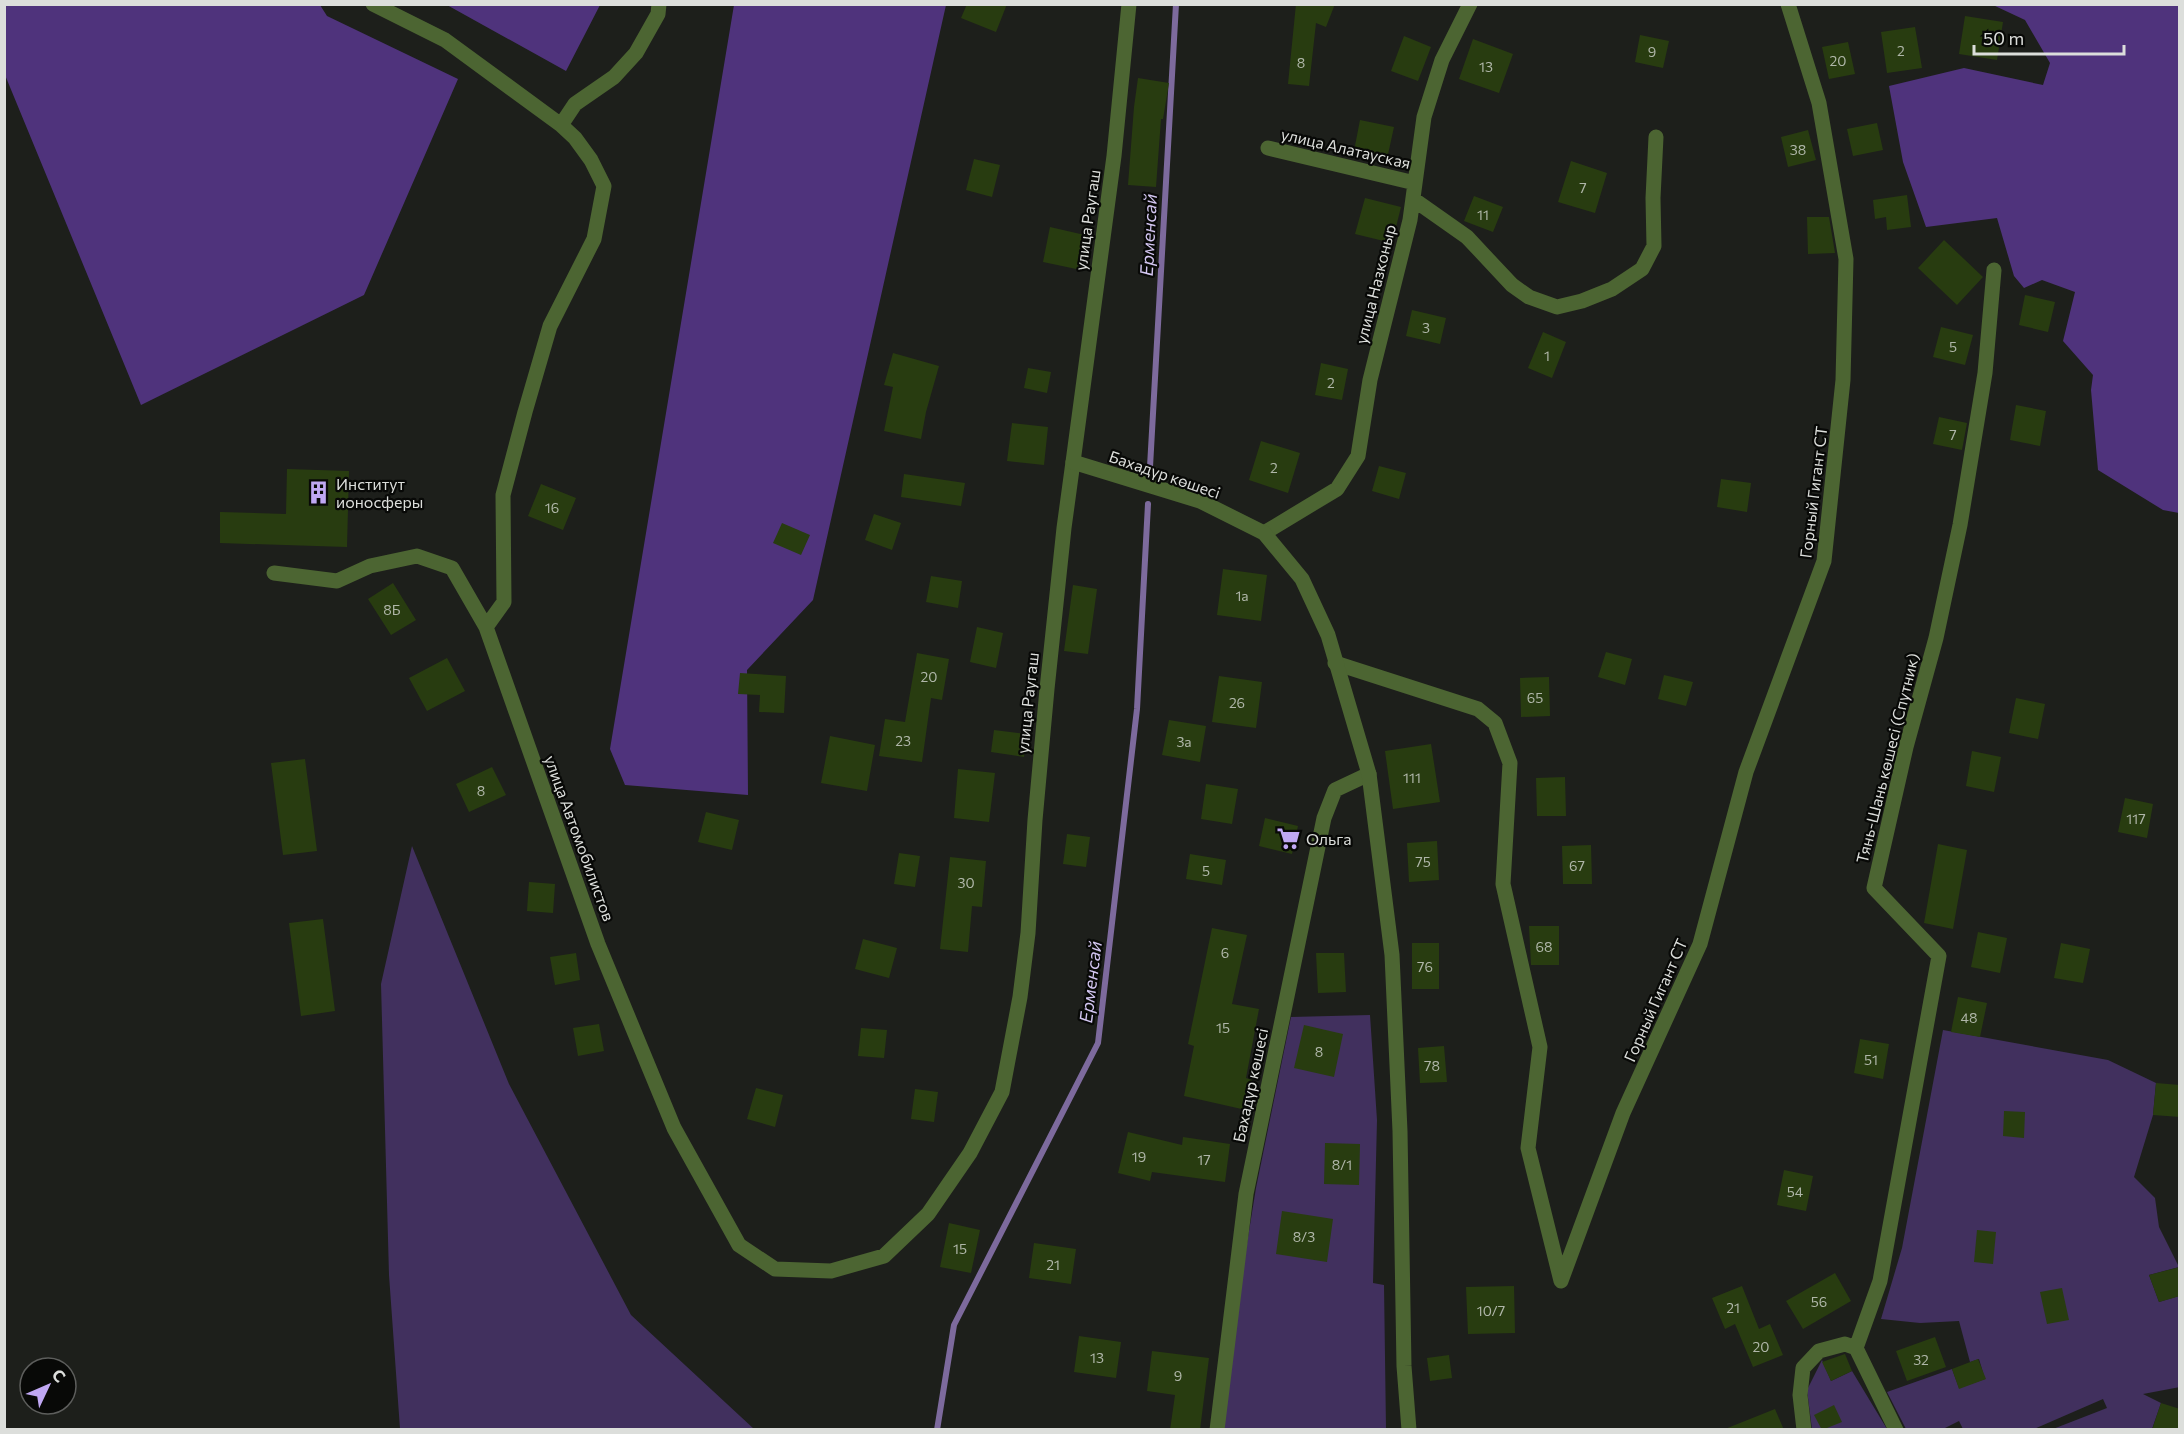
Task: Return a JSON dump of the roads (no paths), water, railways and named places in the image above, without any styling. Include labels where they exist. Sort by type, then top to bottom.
[{"type":"street","points":[[373,4],[445,40],[561,125],[575,138],[591,160],[604,186],[594,239],[550,326],[525,412],[503,495],[504,602],[486,627]]},
{"type":"street","points":[[561,125],[576,104],[614,77],[636,53],[658,14],[659,4]]},
{"type":"street","name":"улица Раугаш","points":[[775,1269],[831,1271],[884,1256],[928,1214],[970,1153],[1002,1092],[1020,997],[1028,933],[1035,820],[1064,528],[1114,156],[1129,4]]},
{"type":"street","name":"улица Назконыр","points":[[1264,533],[1338,489],[1358,456],[1370,380],[1410,220],[1424,117],[1442,60],[1470,4]]},
{"type":"street","name":"Горный Гигант СТ","points":[[1335,663],[1478,709],[1495,723],[1510,763],[1503,884],[1540,1047],[1528,1149],[1561,1281],[1623,1113],[1700,944],[1746,772],[1824,561],[1844,380],[1846,259],[1819,103],[1788,4]]},
{"type":"street","points":[[1413,199],[1467,237],[1512,285],[1529,297],[1557,307],[1582,301],[1612,289],[1642,269],[1654,246],[1653,198],[1656,137]]},
{"type":"street","name":"улица Алатауская","points":[[1268,148],[1415,183]]},
{"type":"street","name":"Тянь-Шань көшесі (Спутник)","points":[[1856,1348],[1880,1281],[1939,956],[1874,888],[1906,747],[1936,638],[1960,525],[1986,373],[1994,270]]},
{"type":"street","name":"Бахадүр көшесі","points":[[1073,462],[1200,501],[1264,533],[1302,579],[1328,635],[1369,774],[1392,955],[1400,1131],[1404,1366],[1409,1430]]},
{"type":"street","name":"улица Автомобилистов","points":[[274,573],[337,580],[370,566],[417,556],[452,568],[486,627],[598,944],[674,1128],[739,1245],[775,1269]]},
{"type":"street","name":"Бахадүр көшесі","points":[[1217,1430],[1246,1194],[1324,818],[1335,790],[1369,774]]},
{"type":"street","points":[[1804,1430],[1800,1395],[1803,1368],[1820,1351],[1845,1344],[1856,1348],[1896,1430]]},
{"type":"waterway","name":"Ерменсай","points":[[1150,467],[1176,4]]},
{"type":"waterway","name":"Ерменсай","points":[[937,1430],[954,1325],[1098,1043],[1137,709],[1148,504]]},
{"type":"place","name":"Институт ионосферы","points":[[318,492]]},
{"type":"place","name":"Ольга","points":[[1288,838]]}]
